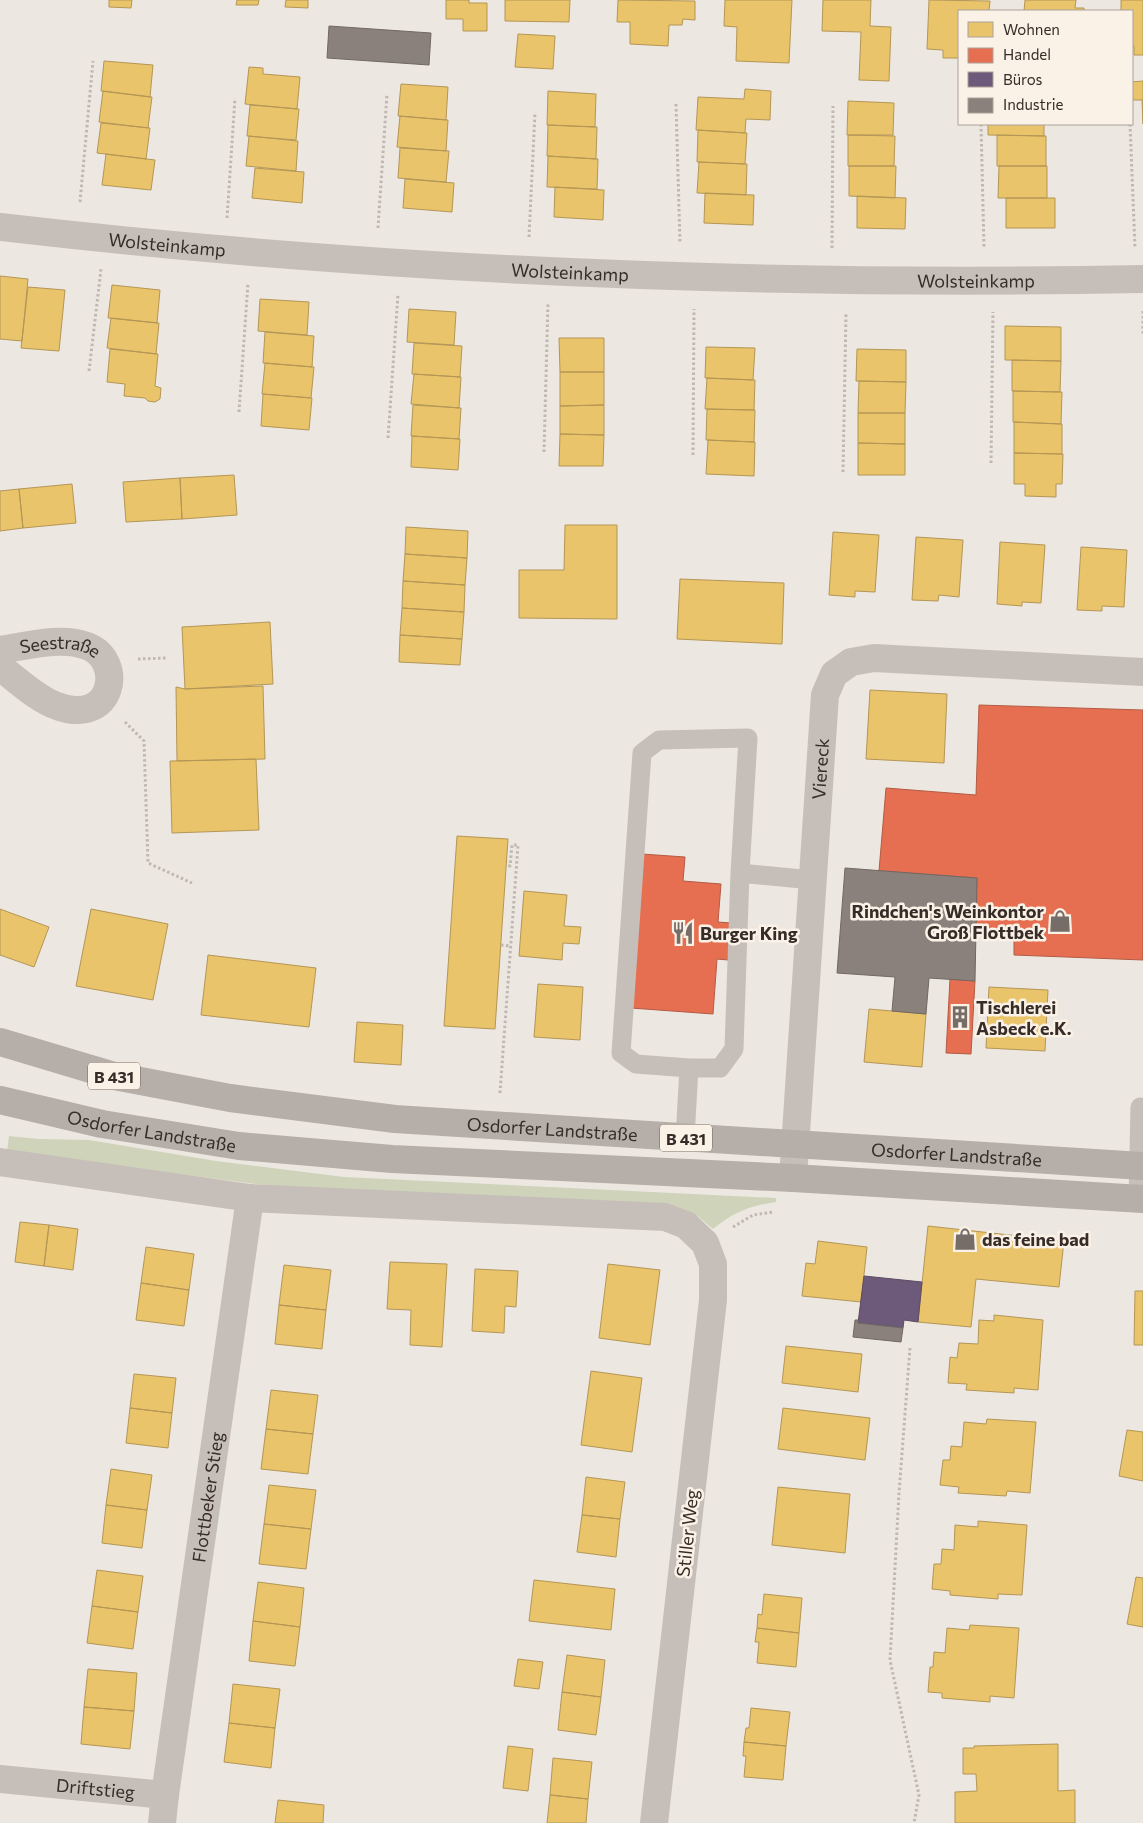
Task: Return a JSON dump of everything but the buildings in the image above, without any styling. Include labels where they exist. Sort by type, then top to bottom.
[{"type":"main road","name":"Osdorfer Landstraße","points":[[0,1042],[114,1076],[230,1098],[394,1119],[1141,1166]]},
{"type":"main road","name":"Osdorfer Landstraße","points":[[0,1100],[102,1124],[239,1146],[392,1158],[793,1178],[1141,1199]]},
{"type":"street","name":"Wolsteinkamp","points":[[0,227],[228,251],[530,270],[836,280],[1143,279]]},
{"type":"street","name":"Seestraße","points":[[0,650],[67,642],[87,646],[102,654],[108,670],[109,687],[103,701],[90,710],[73,711],[55,706],[0,667]]},
{"type":"street","name":"Viereck","points":[[793,1178],[825,695],[834,674],[851,662],[874,658],[1143,672]]},
{"type":"street","points":[[0,1162],[250,1198]]},
{"type":"street","name":"Stiller Weg","points":[[250,1198],[665,1217],[686,1225],[705,1243],[713,1264],[713,1300],[654,1823]]},
{"type":"street","name":"Flottbeker Stieg","points":[[164,1795],[250,1198]]},
{"type":"street","name":"Driftstieg","points":[[0,1779],[164,1795]]},
{"type":"street","points":[[162,1823],[164,1795]]},
{"type":"lane","points":[[748,738],[740,873],[734,1048],[720,1068],[636,1064],[621,1053],[642,753],[659,740],[748,738]]},
{"type":"lane","points":[[740,873],[812,880]]},
{"type":"lane","points":[[685,1138],[689,1068]]},
{"type":"lane","points":[[1140,1107],[1141,1199]]},
{"type":"path","points":[[79,206],[93,61]]},
{"type":"path","points":[[378,233],[387,94]]},
{"type":"path","points":[[227,222],[235,98]]},
{"type":"path","points":[[676,104],[680,247]]},
{"type":"path","points":[[832,250],[834,106]]},
{"type":"path","points":[[529,244],[535,112]]},
{"type":"path","points":[[981,125],[984,251]]},
{"type":"path","points":[[1130,125],[1135,249]]},
{"type":"path","points":[[90,371],[102,264]]},
{"type":"path","points":[[239,412],[248,277]]},
{"type":"path","points":[[388,438],[398,286]]},
{"type":"path","points":[[544,452],[548,297]]},
{"type":"path","points":[[692,455],[694,302]]},
{"type":"path","points":[[1143,302],[1143,336]]},
{"type":"path","points":[[844,472],[846,306]]},
{"type":"path","points":[[991,463],[993,306]]},
{"type":"path","points":[[137,659],[166,658]]},
{"type":"path","points":[[123,720],[144,742],[148,864],[192,883]]},
{"type":"path","points":[[500,1093],[518,845],[512,845],[510,866],[506,865]]},
{"type":"path","points":[[501,945],[510,946]]},
{"type":"path","points":[[910,1348],[899,1493],[890,1660],[919,1795],[914,1823]]},
{"type":"green space","points":[[9,1136],[89,1140],[216,1161],[344,1177],[776,1198],[776,1202],[742,1211],[713,1229],[699,1217],[677,1208],[295,1189],[7,1152]]},
{"type":"place","name":"Rindchen's Weinkontor Groß Flottbek","points":[[1060,921]]},
{"type":"place","name":"Burger King","points":[[683,933]]},
{"type":"place","name":"Tischlerei Asbeck e.K.","points":[[960,1017]]},
{"type":"place","name":"das feine bad","points":[[965,1239]]}]
